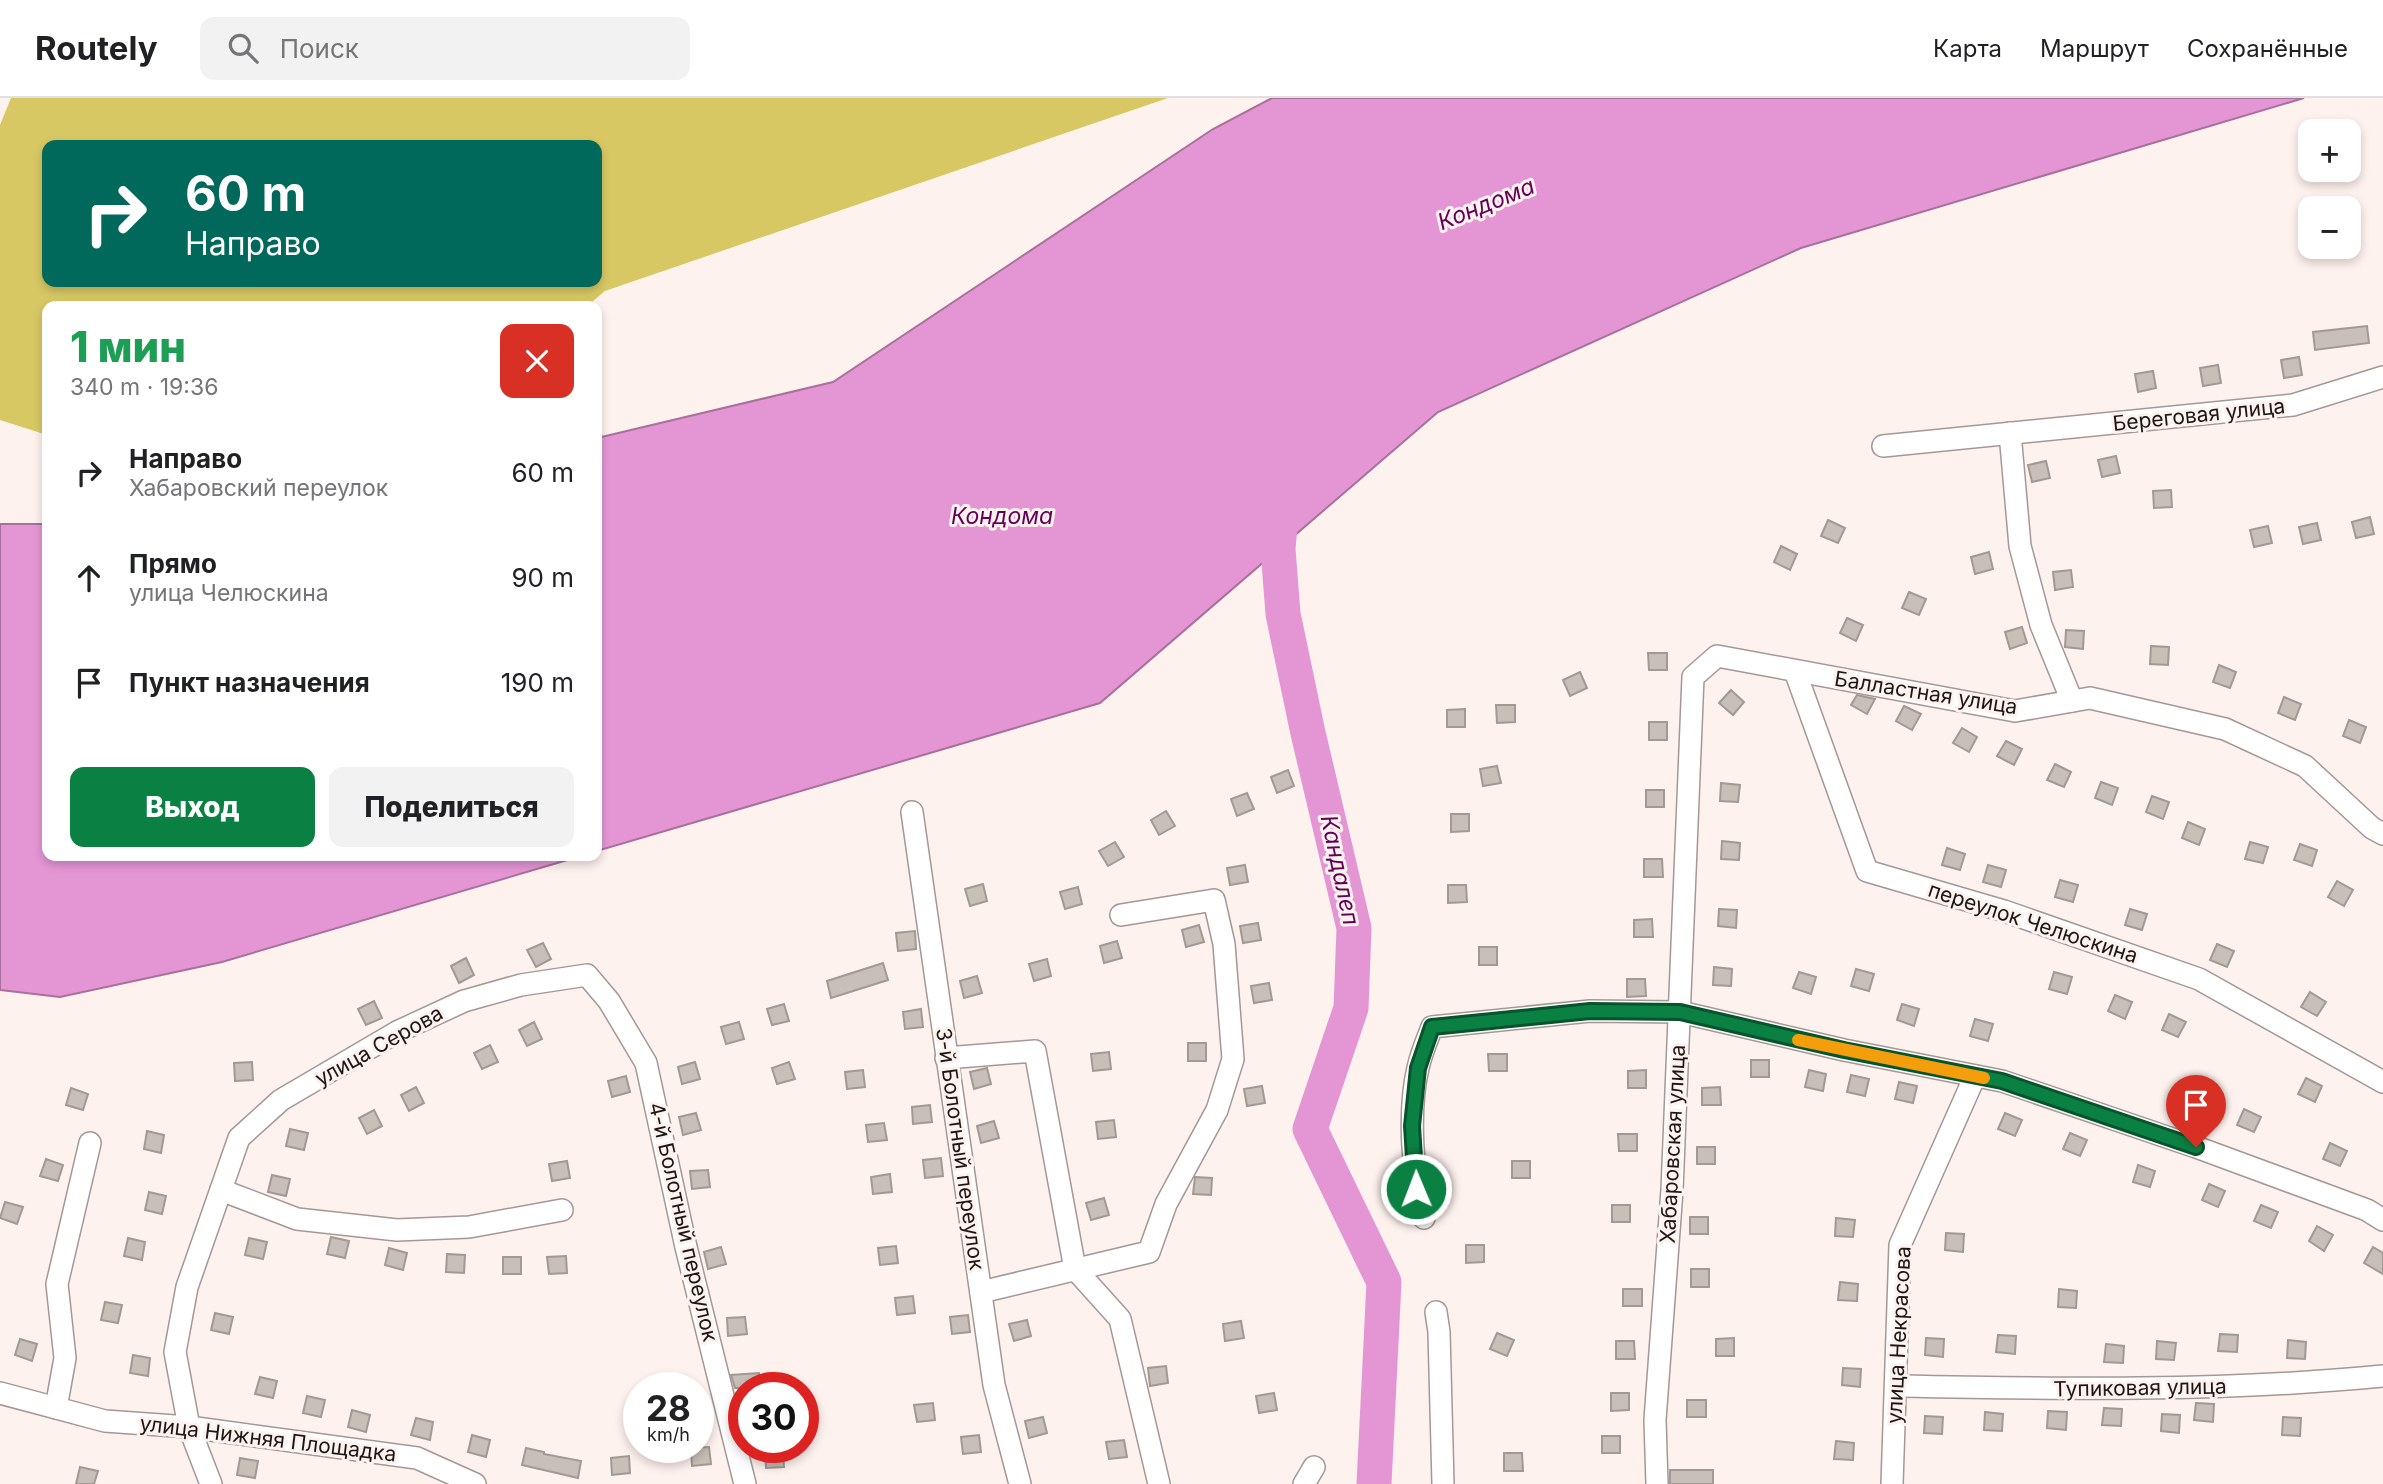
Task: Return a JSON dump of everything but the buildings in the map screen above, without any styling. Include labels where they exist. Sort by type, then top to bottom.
[{"type":"street","name":"Береговая улица","points":[[1883,446],[2293,405],[2383,377]]},
{"type":"street","points":[[2010,433],[2020,546],[2041,625],[2072,701]]},
{"type":"street","name":"Балластная улица","points":[[1693,677],[1717,656],[2015,711],[2090,698],[2225,729],[2305,766],[2383,834]]},
{"type":"street","name":"переулок Челюскина","points":[[1795,671],[1867,871],[2004,911],[2199,979],[2383,1082]]},
{"type":"street","name":"Хабаровская улица","points":[[1657,1484],[1655,1420],[1672,1191],[1693,677]]},
{"type":"street","name":"3-й Болотный переулок","points":[[912,812],[994,1385],[1020,1484]]},
{"type":"street","points":[[981,1292],[1149,1252],[1166,1204],[1217,1110],[1233,1059],[1224,944],[1214,900],[1121,915]]},
{"type":"street","name":"улица Серова","points":[[211,1484],[189,1426],[175,1352],[187,1287],[239,1138],[281,1100],[397,1032],[464,1001],[521,985],[587,975]]},
{"type":"street","name":"4-й Болотный переулок","points":[[587,975],[609,1001],[646,1063],[686,1247],[745,1484]]},
{"type":"street","points":[[1424,1218],[1416,1189],[1412,1126],[1418,1068],[1432,1027],[1590,1011],[1680,1012],[1844,1050],[2002,1081],[2196,1147],[2367,1210],[2383,1220]]},
{"type":"street","points":[[946,1058],[1035,1051],[1075,1269],[1120,1319],[1159,1484]]},
{"type":"street","name":"улица Некрасова","points":[[1892,1484],[1900,1245],[1975,1076]]},
{"type":"street","points":[[56,1408],[65,1358],[57,1284],[90,1143]]},
{"type":"street","points":[[221,1190],[297,1219],[397,1230],[469,1227],[562,1210]]},
{"type":"street","points":[[1436,1312],[1440,1332],[1443,1484]]},
{"type":"street","name":"Тупиковая улица","points":[[1896,1386],[2122,1390],[2291,1385],[2383,1376]]},
{"type":"street","name":"улица Нижняя Площадка","points":[[0,1393],[105,1421],[189,1426],[417,1458],[475,1484]]},
{"type":"shaded area","points":[[11,98],[1168,98],[605,291],[593,301],[42,301],[42,433],[0,420],[0,125]]},
{"type":"water","name":"Кондома","points":[[1272,98],[2304,98],[1801,248],[1438,412],[1100,703],[602,850],[602,437],[833,382],[1213,129]]},
{"type":"water","points":[[0,524],[42,524],[42,861],[564,861],[222,962],[60,997],[0,990]]},
{"type":"waterway","name":"Кандалеп","points":[[1282,501],[1278,549],[1283,614],[1354,928],[1351,1008],[1310,1129],[1384,1282],[1374,1484]]},
{"type":"slow traffic","points":[[1798,1040],[1984,1078]]},
{"type":"route","points":[[1416,1189],[1412,1126],[1418,1068],[1432,1027],[1590,1011],[1680,1012],[1844,1050],[2002,1081],[2196,1147]]}]
